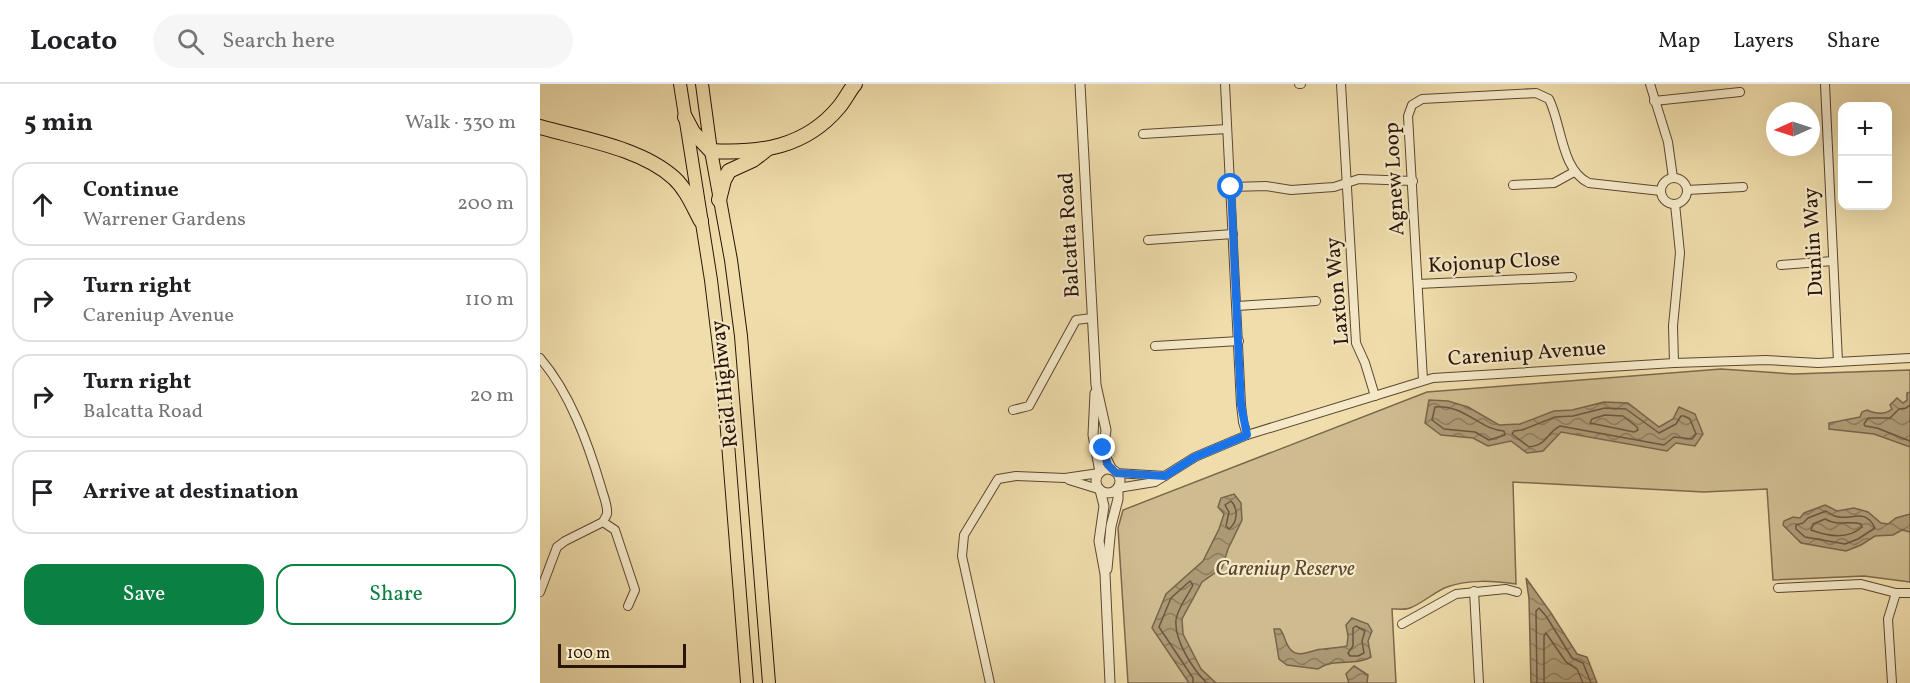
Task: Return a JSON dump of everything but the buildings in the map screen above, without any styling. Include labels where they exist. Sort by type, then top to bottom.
[{"type":"highway","name":"Reid Highway","points":[[680,84],[711,280],[723,380],[747,683]]},
{"type":"highway","name":"Reid Highway","points":[[702,84],[741,336],[769,683]]},
{"type":"highway","points":[[685,117],[693,132],[711,151],[766,150],[789,143],[818,128],[838,108],[855,84]]},
{"type":"highway","points":[[540,127],[631,153],[660,167],[684,190],[701,221]]},
{"type":"highway","points":[[719,200],[729,171],[753,160],[766,150]]},
{"type":"street","name":"Balcatta Road","points":[[1080,84],[1096,385],[1106,430],[1103,452],[1114,472]]},
{"type":"street","points":[[1225,84],[1241,405],[1247,435]]},
{"type":"street","name":"Laxton Way","points":[[1341,84],[1356,343],[1375,396]]},
{"type":"street","points":[[1650,84],[1668,142],[1673,178]]},
{"type":"street","name":"Dunlin Way","points":[[1825,84],[1838,362]]},
{"type":"street","points":[[1654,101],[1740,92]]},
{"type":"street","name":"Agnew Loop","points":[[1424,380],[1408,116],[1412,105],[1422,99],[1536,93],[1549,99],[1556,113],[1562,141],[1574,172]]},
{"type":"street","points":[[1143,134],[1227,129]]},
{"type":"street","points":[[1513,185],[1554,183],[1574,172],[1580,179],[1589,183],[1661,191]]},
{"type":"street","points":[[1231,187],[1266,186],[1291,190],[1334,187],[1348,182],[1377,178],[1413,181]]},
{"type":"street","points":[[1673,178],[1684,183],[1687,190],[1684,200],[1675,204],[1667,202],[1661,191],[1664,182],[1673,178]]},
{"type":"street","points":[[1687,190],[1743,187]]},
{"type":"street","points":[[1674,363],[1673,326],[1680,253],[1675,204]]},
{"type":"street","points":[[1148,240],[1233,234]]},
{"type":"street","points":[[1781,265],[1833,261]]},
{"type":"street","name":"Kojonup Close","points":[[1418,284],[1572,277]]},
{"type":"street","points":[[1237,306],[1316,301]]},
{"type":"street","points":[[1013,410],[1029,406],[1076,320],[1092,318]]},
{"type":"street","points":[[1155,346],[1239,341]]},
{"type":"street","points":[[540,358],[560,385],[578,423],[596,470],[607,514],[603,522],[566,540],[557,547],[540,592]]},
{"type":"street","name":"Careniup Avenue","points":[[1118,488],[1155,482],[1195,457],[1247,435],[1424,380],[1455,376],[1674,363],[1753,360],[1838,362],[1910,358]]},
{"type":"street","name":"Balcatta Road","points":[[1096,385],[1093,435],[1100,473]]},
{"type":"street","points":[[990,683],[962,556],[964,535],[998,479],[1016,476],[1065,478],[1106,470],[1165,476]]},
{"type":"street","points":[[1106,574],[1111,526],[1118,499],[1119,479],[1114,472]]},
{"type":"street","points":[[1100,473],[1096,481],[1104,514],[1100,528],[1100,541],[1106,574],[1110,683]]},
{"type":"street","points":[[1065,478],[1110,493],[1118,488]]},
{"type":"street","points":[[603,522],[615,530],[635,590],[628,606]]},
{"type":"street","points":[[1778,588],[1861,584],[1910,593]]},
{"type":"street","points":[[1402,624],[1456,594],[1506,589],[1517,592]]},
{"type":"street","points":[[1474,591],[1479,683]]},
{"type":"street","points":[[1892,683],[1888,619],[1896,592]]},
{"type":"green space","name":"Careniup Reserve","points":[[1721,369],[1793,374],[1910,370],[1910,582],[1864,576],[1773,580],[1767,489],[1704,492],[1513,482],[1516,584],[1482,581],[1455,584],[1410,608],[1392,609],[1396,683],[1128,683],[1118,528],[1123,510],[1427,392]]},
{"type":"water","points":[[1910,392],[1910,447],[1874,434],[1829,429],[1829,423],[1860,417],[1862,412],[1867,410],[1877,413],[1886,412],[1892,409],[1890,405],[1897,398],[1903,403],[1907,400],[1907,393]]},
{"type":"water","points":[[1429,400],[1448,401],[1468,407],[1499,425],[1520,424],[1554,411],[1572,410],[1604,402],[1628,403],[1659,427],[1673,419],[1679,407],[1695,414],[1703,434],[1695,446],[1676,443],[1667,451],[1561,432],[1543,451],[1527,453],[1511,441],[1488,446],[1473,438],[1441,435],[1425,423]]},
{"type":"water","points":[[1234,494],[1241,503],[1242,520],[1222,568],[1202,582],[1182,619],[1183,634],[1201,669],[1216,683],[1189,683],[1152,628],[1166,594],[1203,561],[1224,514],[1218,507],[1221,498]]},
{"type":"water","points":[[1825,505],[1837,511],[1854,508],[1868,512],[1881,523],[1888,524],[1896,518],[1910,514],[1910,532],[1902,530],[1893,535],[1875,536],[1846,551],[1801,543],[1783,525],[1784,521],[1793,517],[1800,518],[1804,513]]},
{"type":"water","points":[[1526,578],[1577,654],[1587,657],[1597,683],[1531,683],[1529,599]]},
{"type":"water","points":[[1352,618],[1368,624],[1372,631],[1368,641],[1371,657],[1365,660],[1331,663],[1318,669],[1287,665],[1279,659],[1274,629],[1280,629],[1291,650],[1302,654],[1319,649],[1347,646],[1346,625]]},
{"type":"water","points":[[1354,666],[1368,675],[1367,683],[1349,683],[1346,674]]},
{"type":"route","points":[[1103,448],[1108,465],[1116,473],[1165,476],[1195,457],[1247,435],[1241,405],[1231,187]]}]
